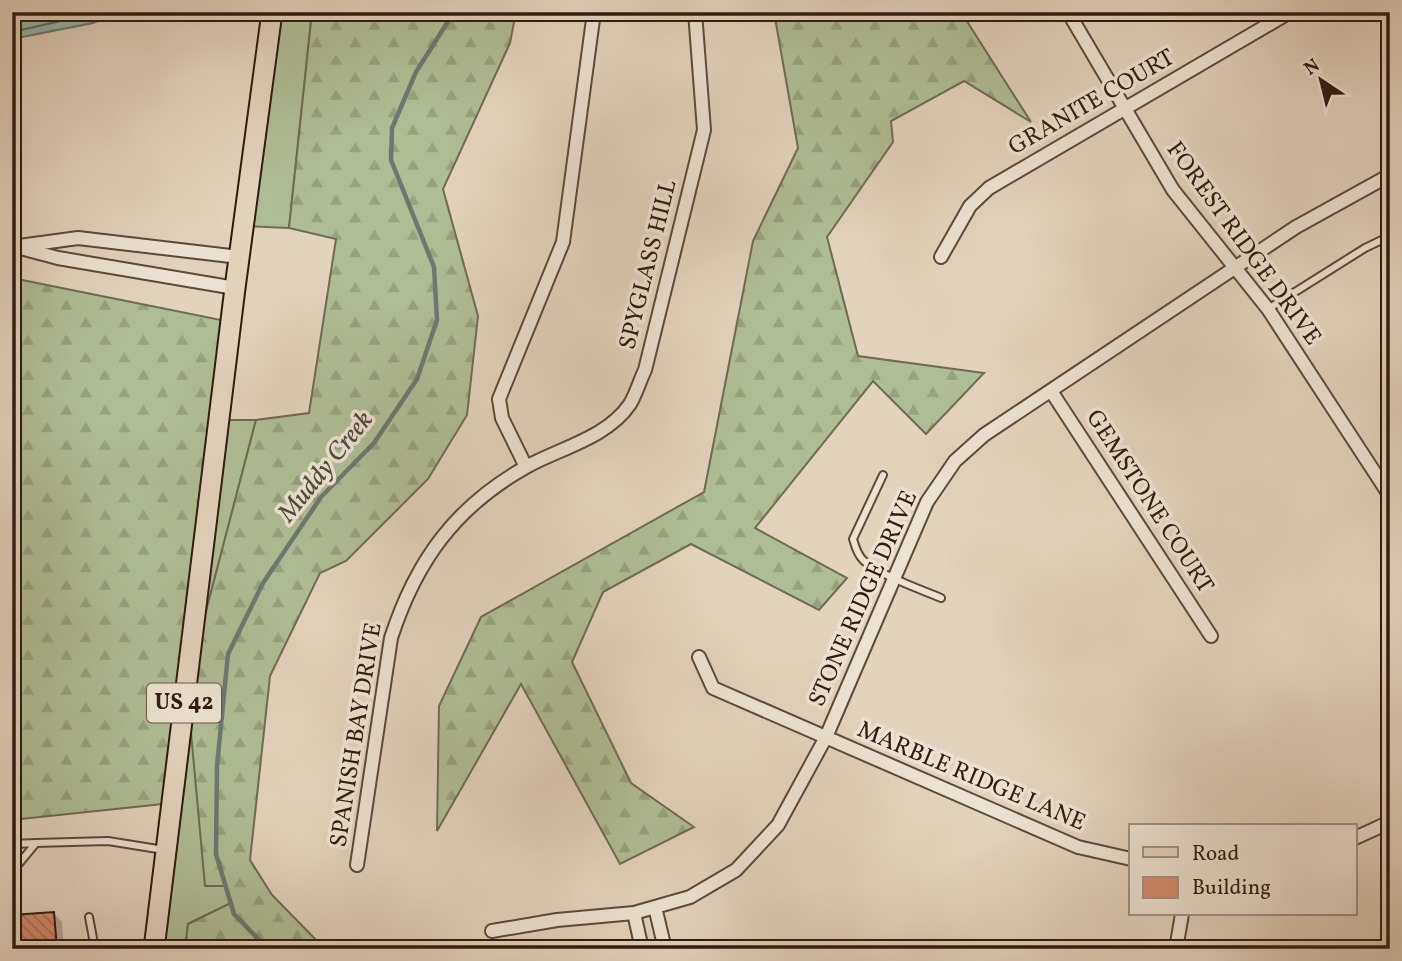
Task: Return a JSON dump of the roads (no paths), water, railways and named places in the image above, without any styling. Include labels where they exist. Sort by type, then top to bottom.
[{"type":"main road","name":"US 42","points":[[154,949],[235,288],[272,12]]},
{"type":"street","points":[[526,467],[502,418],[499,399],[564,242],[594,12]]},
{"type":"street","name":"SPYGLASS HILL","points":[[526,467],[603,430],[630,404],[645,370],[704,130],[695,12]]},
{"type":"street","name":"FOREST RIDGE DRIVE","points":[[1068,12],[1172,190],[1268,309],[1390,496]]},
{"type":"street","name":"GRANITE COURT","points":[[941,257],[970,206],[989,188],[1290,12]]},
{"type":"street","name":"STONE RIDGE DRIVE","points":[[492,931],[557,920],[634,913],[690,897],[736,870],[778,825],[825,737],[927,502],[955,461],[984,435],[1296,226],[1390,175]]},
{"type":"street","points":[[14,247],[78,238],[239,257]]},
{"type":"street","points":[[14,247],[58,258],[235,288]]},
{"type":"street","name":"GEMSTONE COURT","points":[[1051,391],[1211,636]]},
{"type":"street","name":"SPANISH BAY DRIVE","points":[[357,865],[391,638],[401,607],[430,551],[458,518],[485,494],[526,467]]},
{"type":"street","name":"MARBLE RIDGE LANE","points":[[699,657],[713,688],[1078,847],[1129,859]]},
{"type":"street","points":[[1356,838],[1390,822]]},
{"type":"street","points":[[655,907],[665,949]]},
{"type":"street","points":[[634,913],[642,949]]},
{"type":"street","points":[[1176,949],[1182,916]]},
{"type":"lane","points":[[1268,309],[1365,248],[1390,236]]},
{"type":"lane","points":[[883,475],[853,539],[856,549],[863,560],[941,598]]},
{"type":"lane","points":[[12,844],[108,841],[166,850]]},
{"type":"lane","points":[[12,872],[36,843]]},
{"type":"lane","points":[[89,917],[95,949]]},
{"type":"water","points":[[12,12],[119,12],[93,23],[12,39]]},
{"type":"waterway","name":"Muddy Creek","points":[[268,949],[234,914],[216,854],[217,766],[228,654],[263,583],[321,497],[374,443],[417,379],[437,320],[434,267],[391,160],[392,128],[416,72],[454,12]]}]
